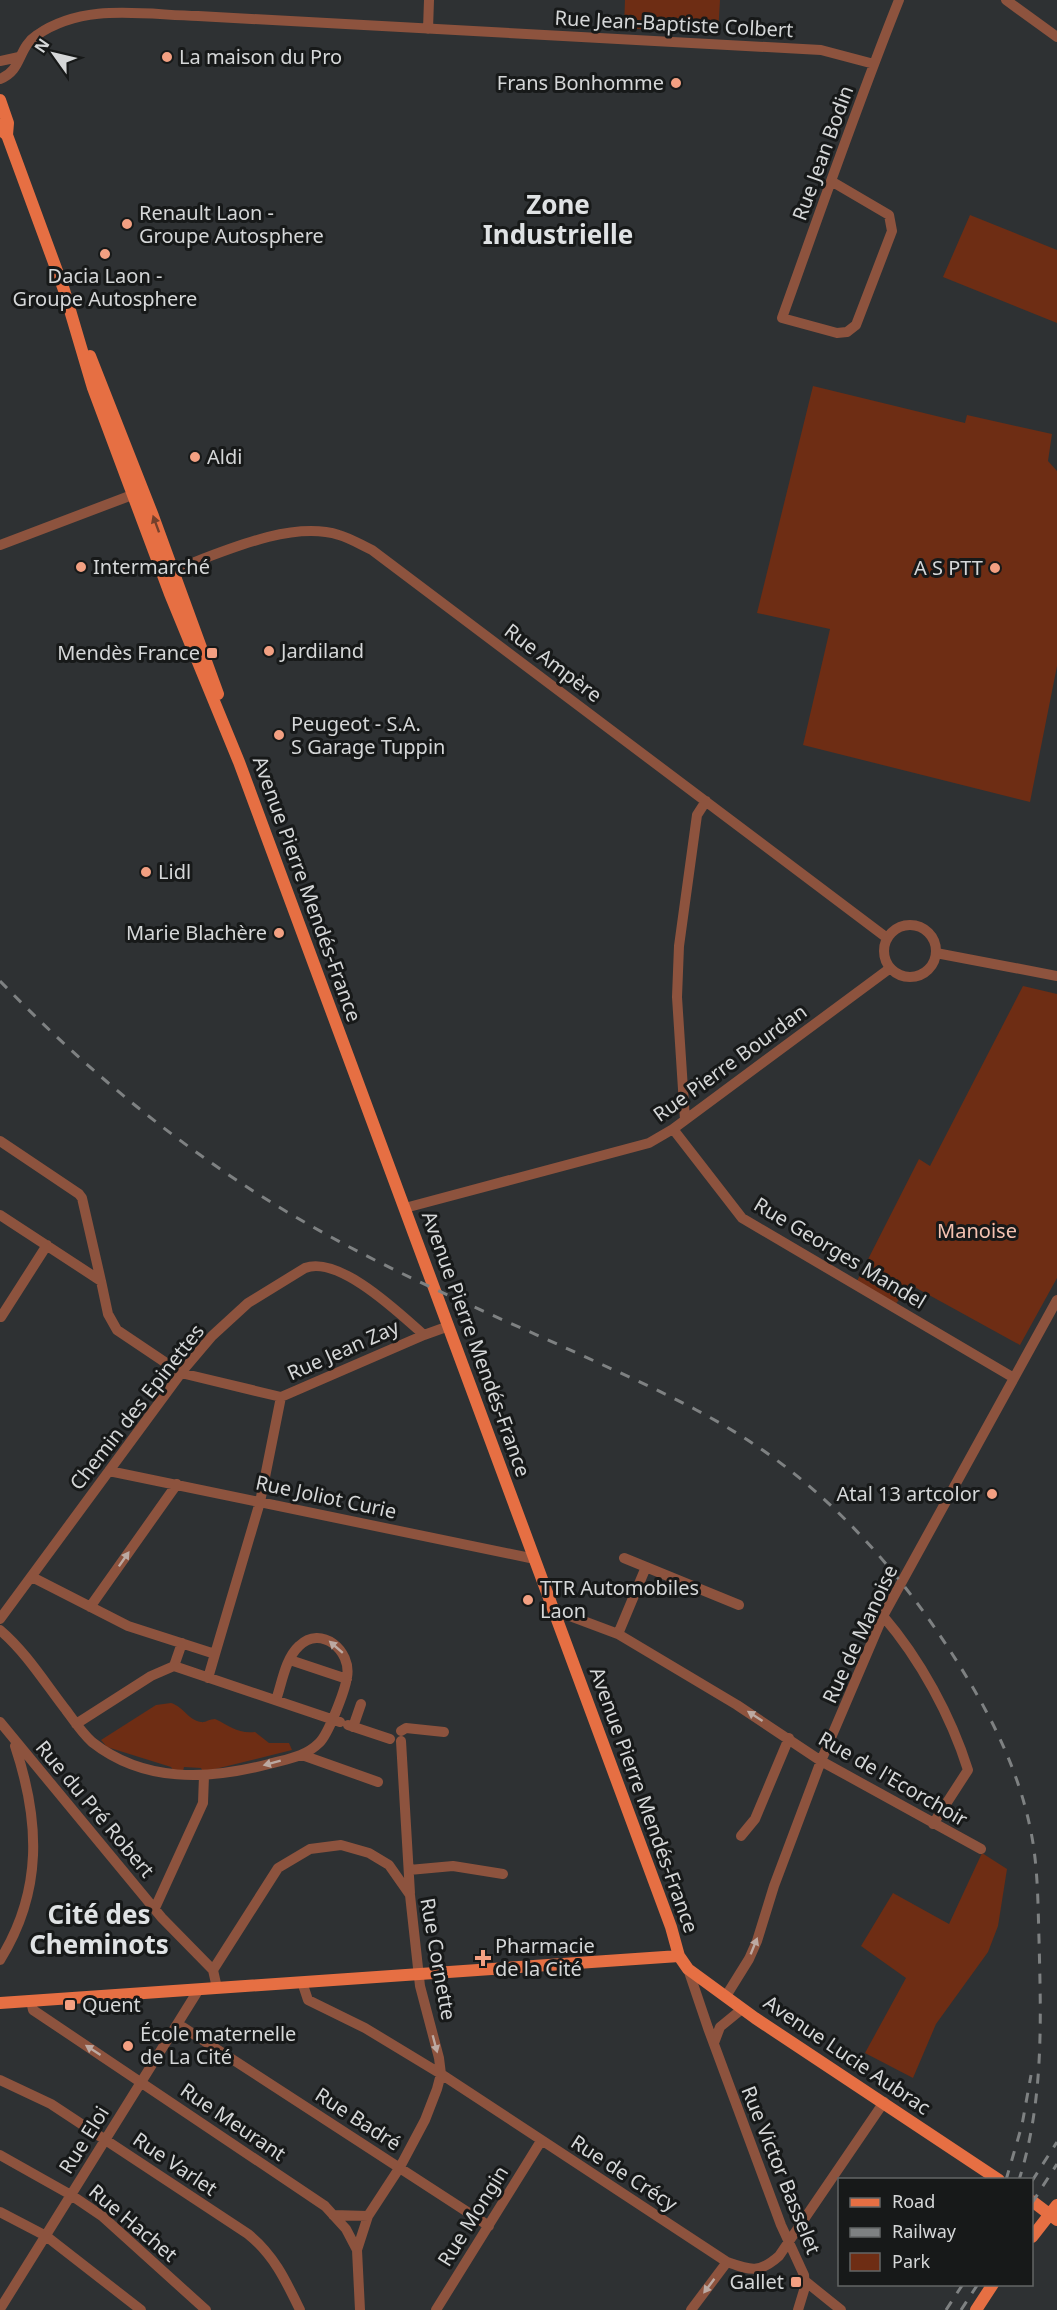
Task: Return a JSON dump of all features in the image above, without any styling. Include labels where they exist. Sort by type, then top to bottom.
[{"type":"main road","name":"Avenue Pierre Mendés-France","points":[[0,100],[8,123],[4,130],[68,306],[102,383],[138,492],[221,702],[233,747],[556,1614],[671,1927],[679,1956]]},
{"type":"main road","name":"Avenue Lucie Aubrac","points":[[679,1956],[688,1969],[742,2009],[996,2178]]},
{"type":"main road","points":[[0,2003],[679,1956]]},
{"type":"main road","points":[[1033,2202],[1057,2220]]},
{"type":"main road","points":[[1033,2236],[1057,2205]]},
{"type":"main road","points":[[976,2310],[992,2286]]},
{"type":"street","points":[[428,29],[429,0]]},
{"type":"street","name":"Rue Jean Bodin","points":[[831,181],[889,215],[892,231],[856,325],[846,332],[837,333],[782,318],[831,181],[874,64],[899,0]]},
{"type":"street","points":[[1006,0],[1057,37]]},
{"type":"street","name":"Rue Jean-Baptiste Colbert","points":[[0,79],[14,70],[19,57],[31,39],[49,27],[86,15],[104,12],[821,50],[874,64]]},
{"type":"street","points":[[0,61],[19,57]]},
{"type":"street","points":[[0,545],[138,492]]},
{"type":"street","name":"Rue Ampère","points":[[169,575],[260,539],[303,531],[338,534],[372,550],[887,938]]},
{"type":"street","points":[[685,1120],[677,997],[679,946],[697,815],[706,801]]},
{"type":"street","points":[[900,927],[920,927],[933,939],[936,953],[931,968],[918,977],[902,977],[889,969],[883,952],[887,938],[900,927]]},
{"type":"street","points":[[936,953],[1057,976]]},
{"type":"street","name":"Rue Pierre Bourdan","points":[[405,1208],[649,1143],[673,1129],[889,969]]},
{"type":"street","name":"Rue Georges Mandel","points":[[673,1129],[742,1218],[1014,1378]]},
{"type":"street","points":[[0,1141],[79,1194],[82,1198],[108,1314],[117,1330],[181,1373]]},
{"type":"street","points":[[0,1215],[100,1281]]},
{"type":"street","points":[[1,1317],[47,1245]]},
{"type":"street","name":"Chemin des Epinettes","points":[[0,1618],[181,1373],[205,1343],[248,1303],[314,1265],[324,1266],[364,1285],[424,1335]]},
{"type":"street","name":"Rue de Manoise","points":[[726,1996],[757,1941],[774,1886],[821,1761],[883,1616],[1057,1300]]},
{"type":"street","name":"Rue Jean Zay","points":[[181,1373],[281,1397],[448,1326]]},
{"type":"street","points":[[208,1678],[260,1502],[281,1397]]},
{"type":"street","name":"Rue Joliot Curie","points":[[109,1471],[535,1558]]},
{"type":"street","points":[[90,1607],[177,1484]]},
{"type":"street","points":[[624,1558],[739,1605]]},
{"type":"street","points":[[618,1634],[646,1567]]},
{"type":"street","points":[[32,1577],[128,1626],[215,1654]]},
{"type":"street","name":"Rue de l'Ecorchoir","points":[[556,1614],[570,1616],[618,1634],[737,1705],[821,1761],[981,1849]]},
{"type":"street","points":[[883,1616],[909,1651],[938,1700],[962,1751],[968,1770],[933,1824]]},
{"type":"street","points":[[0,1630],[23,1654],[91,1741],[126,1761],[175,1776],[204,1776],[250,1769],[302,1755],[320,1742],[327,1731],[343,1723],[361,1704]]},
{"type":"street","points":[[276,1700],[290,1660],[297,1648],[306,1641],[317,1638],[326,1639],[336,1645],[346,1658],[347,1679],[343,1723]]},
{"type":"street","points":[[174,1666],[182,1643]]},
{"type":"street","points":[[290,1660],[347,1679]]},
{"type":"street","points":[[76,1724],[151,1676],[174,1666],[343,1723],[397,1737]]},
{"type":"street","name":"Rue du Pré Robert","points":[[0,1722],[155,1908],[213,1970]]},
{"type":"street","points":[[410,1895],[397,1737],[406,1728],[444,1732]]},
{"type":"street","name":"Rue de l'Ecorchoir","points":[[741,1836],[755,1819],[789,1738]]},
{"type":"street","points":[[0,1960],[21,1918],[31,1885],[34,1848],[28,1783],[14,1740]]},
{"type":"street","points":[[302,1755],[378,1782]]},
{"type":"street","points":[[155,1908],[203,1803],[204,1776]]},
{"type":"street","name":"Rue Cornette","points":[[213,1970],[278,1869],[310,1849],[327,1845],[352,1847],[369,1853],[389,1865],[410,1895],[418,1974],[441,2074]]},
{"type":"street","points":[[389,1865],[453,1866],[503,1874]]},
{"type":"street","name":"Rue Victor Basselet","points":[[688,1969],[789,2244],[805,2281],[804,2293],[798,2310]]},
{"type":"street","points":[[213,1970],[217,1988]]},
{"type":"street","name":"Rue de Crécy","points":[[302,1982],[308,2000],[365,2028],[441,2074],[727,2262],[748,2269],[764,2267],[779,2256],[789,2244],[884,2102]]},
{"type":"street","name":"Rue Eloi","points":[[0,2309],[199,1989]]},
{"type":"street","name":"Rue Meurant","points":[[31,2001],[33,2010],[325,2206],[346,2229],[357,2250],[360,2310]]},
{"type":"street","points":[[714,2043],[720,2027],[742,2009]]},
{"type":"street","name":"Rue Badré","points":[[178,2024],[489,2226]]},
{"type":"street","points":[[357,2250],[368,2216],[400,2167],[425,2120],[441,2074]]},
{"type":"street","name":"Rue Varlet","points":[[0,2080],[51,2104],[257,2241],[279,2267],[300,2310]]},
{"type":"street","name":"Rue Mongin","points":[[436,2310],[541,2140]]},
{"type":"street","name":"Rue Hachet","points":[[0,2155],[71,2195],[111,2223],[206,2310]]},
{"type":"street","points":[[0,2212],[46,2236],[141,2310]]},
{"type":"street","points":[[333,2215],[368,2216]]},
{"type":"street","points":[[691,2310],[727,2262]]},
{"type":"street","points":[[805,2281],[841,2310]]},
{"type":"green space","points":[[625,0],[720,0],[718,35],[624,28]]},
{"type":"green space","points":[[970,215],[1057,250],[1057,323],[943,277]]},
{"type":"green space","points":[[813,386],[965,423],[967,415],[1052,434],[1048,461],[1057,471],[1057,666],[1030,802],[803,745],[830,629],[757,613]]},
{"type":"green space","name":"Manoise","points":[[1023,986],[1057,994],[1057,1278],[1020,1345],[909,1284],[896,1304],[857,1281],[919,1159],[930,1166]]},
{"type":"green space","points":[[171,1703],[197,1721],[215,1719],[239,1731],[255,1732],[269,1743],[289,1743],[292,1750],[203,1772],[201,1768],[184,1767],[183,1771],[173,1770],[171,1767],[107,1747],[101,1740],[156,1705]]},
{"type":"green space","points":[[982,1853],[1007,1869],[998,1926],[988,1952],[936,2024],[913,2078],[865,2053],[906,1978],[861,1946],[893,1893],[949,1924]]},
{"type":"railway","points":[[0,981],[109,1084],[228,1174],[313,1227],[384,1265],[644,1384],[725,1426],[764,1451],[816,1492],[841,1515],[887,1565],[928,1618],[976,1692],[1001,1740],[1028,1816],[1037,1879],[1040,2030],[1033,2120],[1020,2178]]},
{"type":"railway","points":[[1007,2178],[1022,2125],[1031,2075]]},
{"type":"railway","points":[[1033,2179],[1057,2142]]},
{"type":"railway","points":[[1033,2201],[1057,2164]]},
{"type":"railway","points":[[946,2310],[962,2286]]},
{"type":"railway","points":[[961,2310],[977,2286]]},
{"type":"place","name":"La maison du Pro","points":[[167,57]]},
{"type":"place","name":"Frans Bonhomme","points":[[676,83]]},
{"type":"place","name":"Renault Laon - Groupe Autosphere","points":[[127,224]]},
{"type":"place","name":"Dacia Laon - Groupe Autosphere","points":[[105,254]]},
{"type":"place","name":"Aldi","points":[[195,457]]},
{"type":"place","name":"Intermarché","points":[[81,567]]},
{"type":"place","name":"A S PTT","points":[[995,568]]},
{"type":"place","name":"Jardiland","points":[[269,651]]},
{"type":"place","name":"Mendès France","points":[[212,653]]},
{"type":"place","name":"Peugeot - S.A. S Garage Tuppin","points":[[279,735]]},
{"type":"place","name":"Lidl","points":[[146,872]]},
{"type":"place","name":"Marie Blachère","points":[[279,933]]},
{"type":"place","name":"Atal 13 artcolor","points":[[992,1494]]},
{"type":"place","name":"TTR Automobiles Laon","points":[[528,1600]]},
{"type":"place","name":"Pharmacie de la Cité","points":[[483,1958]]},
{"type":"place","name":"Quent","points":[[70,2005]]},
{"type":"place","name":"École maternelle de La Cité","points":[[128,2046]]},
{"type":"place","name":"Gallet","points":[[796,2282]]},
{"type":"district","name":"Zone Industrielle","points":[[558,220]]},
{"type":"district","name":"Cité des Cheminots","points":[[99,1930]]}]
